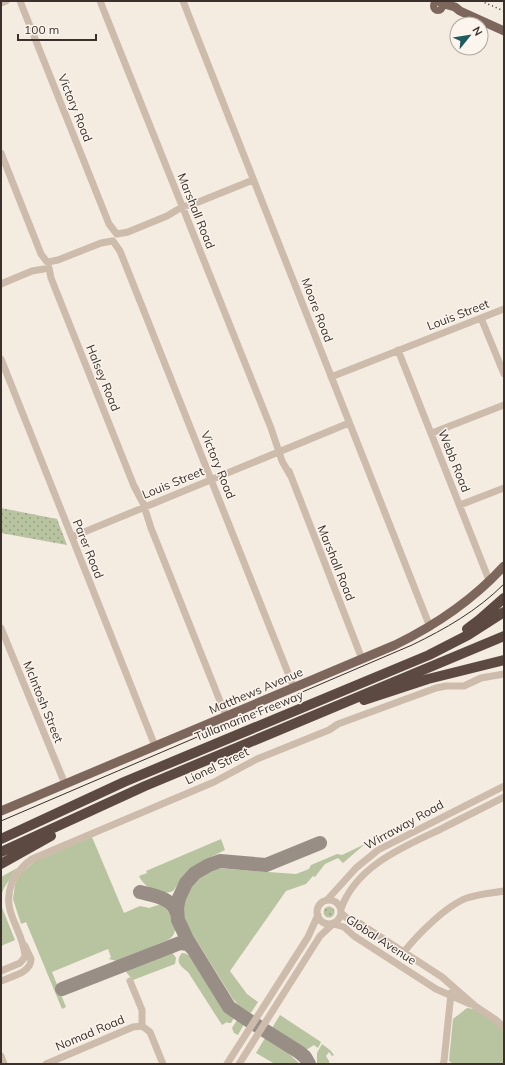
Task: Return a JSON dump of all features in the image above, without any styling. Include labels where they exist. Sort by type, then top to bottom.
[{"type":"highway","points":[[379,676],[454,638],[479,620],[504,598]]},
{"type":"highway","name":"Tullamarine Freeway","points":[[1,839],[124,782],[429,655],[468,635],[504,612]]},
{"type":"highway","name":"Tullamarine Freeway","points":[[1,852],[130,793],[504,636]]},
{"type":"highway","points":[[272,733],[428,679],[504,660]]},
{"type":"highway","points":[[1,833],[124,782]]},
{"type":"highway","points":[[1,864],[130,793]]},
{"type":"main road","points":[[437,4],[455,7],[460,11],[504,31]]},
{"type":"main road","name":"Matthews Avenue","points":[[1,811],[395,645],[430,627],[461,606],[504,566]]},
{"type":"street","points":[[1,3],[6,1]]},
{"type":"street","name":"Victory Road","points":[[20,1],[294,688]]},
{"type":"street","name":"Marshall Road","points":[[100,1],[362,659]]},
{"type":"street","name":"Moore Road","points":[[183,1],[430,627]]},
{"type":"street","name":"Halsey Road","points":[[1,153],[226,716]]},
{"type":"street","points":[[1,284],[253,180]]},
{"type":"street","name":"Louis Street","points":[[331,377],[504,309]]},
{"type":"street","points":[[482,318],[504,374]]},
{"type":"street","name":"Webb Road","points":[[398,350],[490,580]]},
{"type":"street","name":"Parer Road","points":[[1,359],[155,746]]},
{"type":"street","points":[[432,434],[504,405]]},
{"type":"street","name":"Louis Street","points":[[72,537],[349,423]]},
{"type":"street","points":[[460,505],[504,488]]},
{"type":"street","name":"McIntosh Street","points":[[1,628],[65,784]]},
{"type":"street","name":"Lionel Street","points":[[1,981],[24,971],[29,967],[31,962],[30,956],[22,943],[9,911],[7,898],[17,873],[32,859],[214,782],[257,759],[329,730],[338,724],[436,688],[446,686],[465,686],[487,676],[504,674]]},
{"type":"street","name":"Wirraway Road","points":[[327,900],[363,862],[378,850],[504,786]]},
{"type":"street","name":"Wirraway Road","points":[[341,911],[350,890],[368,870],[384,858],[504,797]]},
{"type":"street","points":[[403,836],[407,846]]},
{"type":"street","points":[[394,962],[400,960],[415,939],[453,906],[467,898],[504,891]]},
{"type":"street","points":[[227,1064],[308,936],[318,916],[319,907],[327,900],[335,902],[341,911],[339,919],[320,936],[239,1064]]},
{"type":"street","name":"Global Avenue","points":[[341,911],[348,919],[359,923],[449,982],[475,1006],[504,1027]]},
{"type":"street","points":[[318,916],[323,923],[333,924]]},
{"type":"street","name":"Global Avenue","points":[[333,924],[344,927],[354,936],[416,976],[451,996],[475,1006]]},
{"type":"street","points":[[1,971],[19,964],[24,960],[25,953],[22,943]]},
{"type":"street","name":"Global Avenue","points":[[416,976],[423,964]]},
{"type":"street","points":[[130,981],[142,1010],[142,1026],[150,1032],[163,1064]]},
{"type":"street","points":[[443,1064],[451,996],[449,982]]},
{"type":"street","points":[[271,995],[279,1001]]},
{"type":"street","name":"Nomad Road","points":[[46,1064],[133,1027],[142,1026]]},
{"type":"street","points":[[1,1056],[4,1064]]},
{"type":"green space","points":[[1,508],[57,519],[67,545],[1,533]]},
{"type":"green space","points":[[92,837],[124,913],[140,906],[149,908],[161,904],[172,917],[175,932],[168,940],[117,961],[109,959],[111,957],[108,949],[52,972],[66,1007],[62,1009],[26,922],[21,924],[13,899],[15,884],[21,873],[35,861]]},
{"type":"green space","points":[[221,839],[225,850],[188,871],[173,891],[158,892],[153,890],[141,880],[139,876],[147,873],[146,871]]},
{"type":"green space","points":[[365,844],[343,863],[338,858],[325,864],[315,877],[313,876],[306,884],[286,891],[230,971],[247,994],[258,1002],[250,1014],[241,1008],[233,999],[186,924],[183,911],[190,886],[195,880],[215,868],[296,874],[309,869],[311,865],[337,854],[342,855]]},
{"type":"green space","points":[[17,868],[4,888],[1,896],[1,877]]},
{"type":"green space","points":[[1,905],[15,940],[1,946]]},
{"type":"green space","points":[[327,907],[331,907],[333,908],[333,916],[327,917],[324,914],[324,910]]},
{"type":"green space","points":[[172,952],[176,958],[175,964],[133,980],[126,972],[126,970]]},
{"type":"green space","points":[[182,953],[191,957],[205,975],[223,1005],[234,1018],[231,1023],[227,1022],[222,1025],[188,972],[180,964],[179,959]]},
{"type":"green space","points":[[467,1008],[474,1009],[498,1024],[504,1032],[504,1064],[453,1064],[449,1061],[453,1019]]},
{"type":"green space","points":[[280,1015],[321,1042],[318,1048],[314,1045],[306,1050],[272,1028]]},
{"type":"green space","points":[[237,1020],[244,1024],[238,1035],[234,1033],[232,1028]]},
{"type":"green space","points":[[265,1038],[288,1053],[300,1064],[275,1064],[256,1053]]},
{"type":"green space","points":[[322,1044],[334,1055],[332,1056],[329,1052],[326,1056],[329,1064],[317,1064],[317,1053]]},
{"type":"taxiway","points":[[309,1064],[305,1057],[299,1052],[229,1007],[187,939],[178,920],[177,908],[179,898],[186,883],[195,873],[209,865],[220,861],[266,865],[320,843]]},
{"type":"taxiway","points":[[140,892],[166,900],[171,904],[177,913]]},
{"type":"taxiway","points":[[62,989],[180,943],[188,944],[193,949]]},
{"type":"tram line","points":[[1,821],[412,645],[460,619],[483,603],[504,584]]},
{"type":"railway","points":[[481,1],[504,11]]}]
